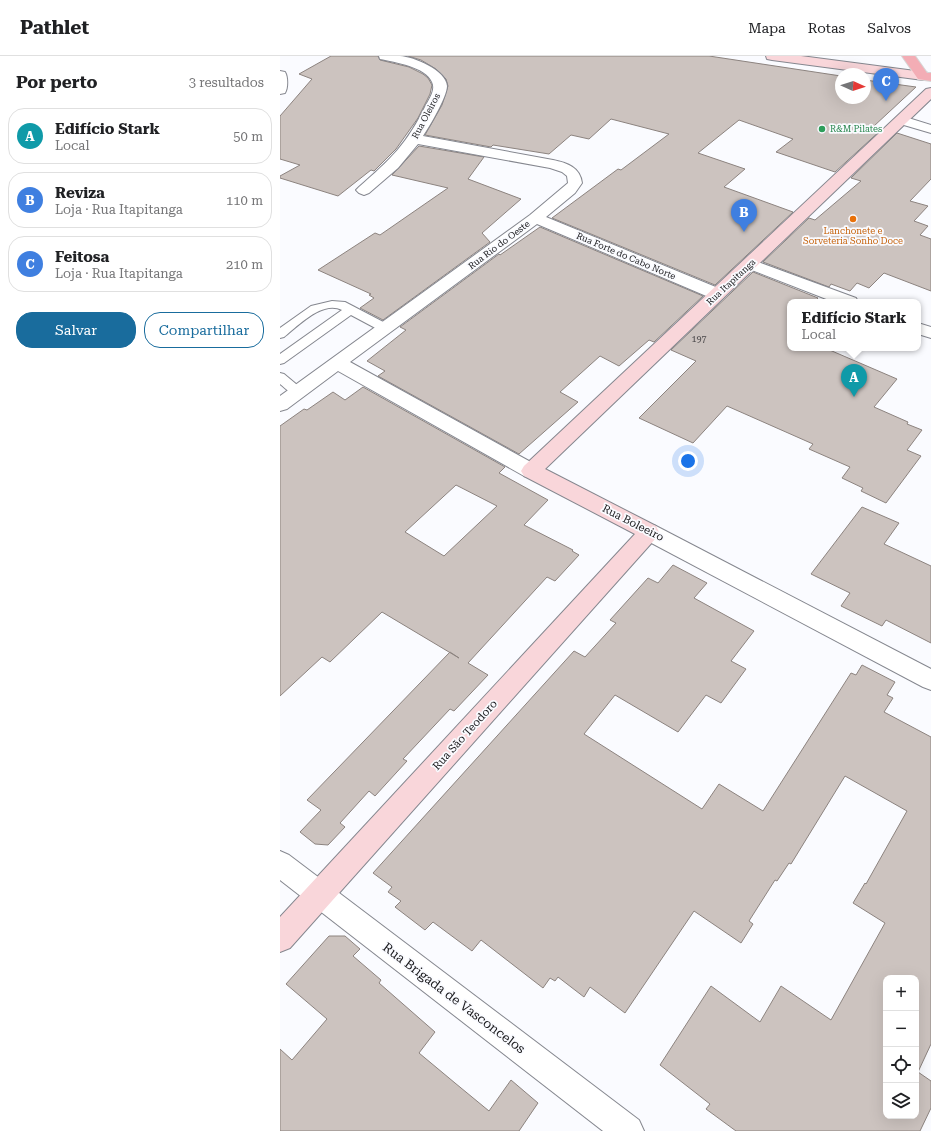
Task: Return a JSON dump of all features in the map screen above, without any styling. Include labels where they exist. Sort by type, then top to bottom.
[{"type":"main road","points":[[772,56],[927,77]]},
{"type":"main road","points":[[908,56],[927,77]]},
{"type":"main road","name":"Rua Itapitanga","points":[[531,471],[931,92]]},
{"type":"main road","name":"Rua Boleeiro","points":[[531,471],[649,532]]},
{"type":"main road","name":"Rua São Teodoro","points":[[280,938],[649,532]]},
{"type":"street","name":"Rua Oleiros","points":[[364,190],[395,162],[414,139],[440,90],[438,80],[428,71],[404,58],[385,56]]},
{"type":"street","points":[[280,74],[280,90]]},
{"type":"street","points":[[902,120],[931,130]]},
{"type":"street","name":"Rua Rio do Oeste","points":[[280,405],[535,218],[570,190],[576,183],[574,174],[560,167],[533,160],[414,139]]},
{"type":"street","name":"Rua Forte do Cabo Norte","points":[[535,218],[717,294]]},
{"type":"street","points":[[750,264],[842,299]]},
{"type":"street","name":"Rua Boleeiro","points":[[338,363],[531,471]]},
{"type":"street","name":"Rua Boleeiro","points":[[649,532],[931,680]]},
{"type":"street","name":"Rua Brigada de Vasconcelos","points":[[280,864],[628,1131]]},
{"type":"lane","points":[[280,334],[316,308],[333,304],[341,305],[385,328]]},
{"type":"lane","points":[[280,360],[350,310]]},
{"type":"lane","points":[[280,377],[298,392]]},
{"type":"building","points":[[331,56],[378,56],[380,60],[409,67],[423,74],[428,78],[432,85],[430,94],[418,118],[396,149],[374,171],[371,170],[338,196],[280,178],[280,176],[300,165],[280,159],[280,116],[312,79],[299,74]]},
{"type":"building","points":[[408,56],[709,56],[835,75],[835,104],[871,104],[871,81],[916,87],[874,126],[882,129],[835,172],[776,152],[793,139],[739,120],[698,153],[745,169],[724,187],[793,212],[715,285],[552,218],[618,169],[621,170],[669,134],[611,119],[589,139],[571,135],[549,154],[493,145],[491,147],[425,135],[442,105],[448,86],[446,79],[436,69],[421,60]]},
{"type":"building","points":[[897,133],[931,144],[931,179],[910,201],[928,206],[914,221],[928,226],[920,235],[931,239],[931,291],[884,273],[869,288],[857,283],[850,291],[831,284],[829,287],[763,262],[809,218],[815,220],[861,181],[851,178]]},
{"type":"building","points":[[419,146],[484,157],[468,179],[521,199],[482,233],[490,242],[383,320],[360,308],[374,298],[369,295],[371,294],[318,270],[375,233],[380,235],[448,188],[392,175]]},
{"type":"building","points":[[540,227],[703,296],[654,342],[649,340],[619,366],[600,356],[560,392],[578,402],[519,454],[378,376],[385,371],[367,361],[406,330],[400,327],[499,254],[500,255]]},
{"type":"building","points":[[753,272],[818,298],[787,299],[787,351],[832,351],[897,379],[874,407],[922,430],[907,450],[921,456],[886,503],[861,491],[863,488],[842,478],[850,467],[809,449],[813,444],[727,406],[693,443],[639,418],[696,361],[671,350]]},
{"type":"building","points":[[363,387],[505,467],[499,473],[548,500],[524,525],[573,550],[572,551],[579,555],[555,581],[547,577],[468,663],[488,675],[454,711],[450,709],[403,759],[407,761],[375,796],[369,791],[340,823],[345,827],[328,845],[315,844],[300,832],[321,810],[307,800],[450,652],[382,612],[330,662],[322,657],[280,696],[280,426],[304,409],[307,410],[333,392],[345,400]],"holes":[[[456,485],[497,506],[444,556],[405,532]]]},
{"type":"building","points":[[862,507],[899,523],[884,544],[931,566],[931,643],[886,620],[882,626],[841,606],[850,593],[811,574]]},
{"type":"building","points":[[673,565],[707,583],[694,598],[754,631],[731,661],[746,669],[721,703],[706,695],[678,732],[615,695],[584,734],[702,809],[719,784],[763,811],[851,673],[856,675],[862,665],[895,682],[887,695],[893,698],[884,712],[931,737],[931,1044],[919,1070],[919,975],[883,975],[883,1119],[919,1119],[919,1073],[931,1081],[931,1108],[920,1131],[736,1131],[706,1109],[710,1104],[660,1065],[711,986],[760,1022],[781,986],[831,1020],[885,923],[853,903],[865,883],[866,884],[907,811],[845,776],[791,864],[789,863],[777,881],[775,880],[749,921],[753,924],[741,943],[694,911],[625,1013],[590,987],[584,997],[558,977],[555,981],[550,978],[543,988],[481,940],[472,951],[433,922],[425,930],[395,907],[401,901],[388,892],[392,887],[373,873],[574,651],[585,657],[616,623],[610,620],[648,578],[658,583]]},
{"type":"building","points":[[329,936],[345,936],[360,949],[353,956],[381,980],[379,983],[435,1032],[419,1053],[489,1111],[511,1080],[538,1103],[519,1131],[280,1131],[280,1049],[292,1060],[327,1019],[286,984]]},
{"type":"place","name":"Feitosa","points":[[886,101]]},
{"type":"place","name":"R&M Pilates","points":[[822,129]]},
{"type":"place","name":"Lanchonete e Sorveteria Sonho Doce","points":[[853,219]]},
{"type":"place","name":"Reviza","points":[[744,232]]},
{"type":"place","name":"Edifício Stark","points":[[854,397]]}]
